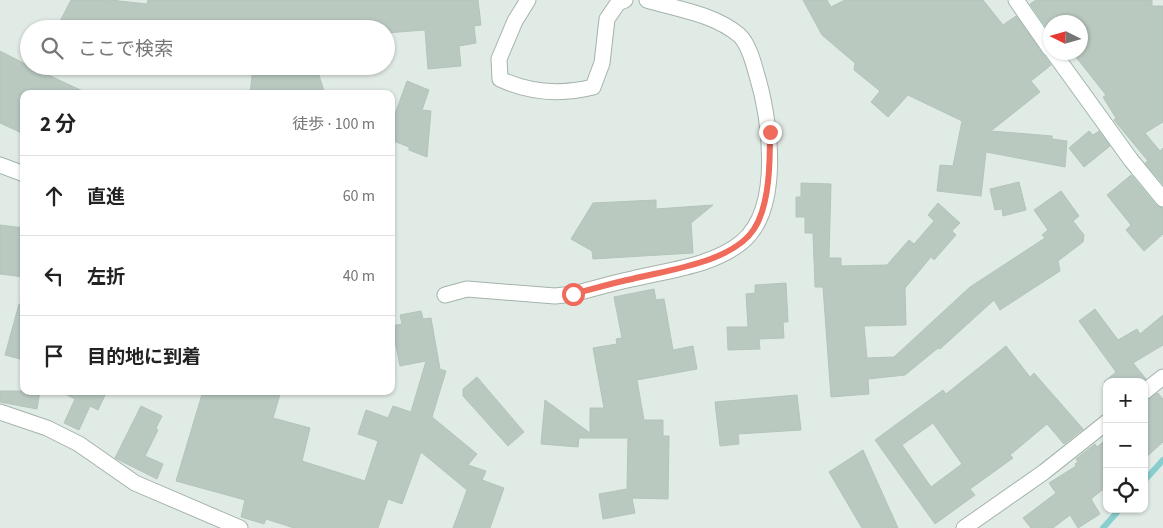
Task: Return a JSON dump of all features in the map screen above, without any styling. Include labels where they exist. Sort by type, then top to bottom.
[{"type":"street","points":[[528,0],[515,21],[498,59],[500,79],[520,88],[545,92],[574,92],[593,87],[602,62],[607,19],[618,3],[626,0]]},
{"type":"street","points":[[445,295],[474,289],[556,296],[573,294],[677,269],[715,257],[742,242],[755,229],[766,197],[770,163],[768,124],[762,92],[752,59],[740,36],[710,19],[647,0]]},
{"type":"street","points":[[1016,0],[1043,39]]},
{"type":"street","points":[[1059,60],[1163,199]]},
{"type":"street","points":[[0,164],[20,172]]},
{"type":"street","points":[[1148,389],[1163,377]]},
{"type":"street","points":[[0,412],[47,428],[79,444],[135,483],[240,528]]},
{"type":"street","points":[[964,528],[1044,472],[1106,423]]},
{"type":"building","points":[[71,0],[110,0],[147,4],[148,0],[478,0],[481,25],[474,26],[476,43],[459,46],[461,66],[428,69],[425,30],[395,32],[395,20],[61,20]]},
{"type":"building","points":[[803,0],[827,0],[831,7],[845,0],[983,0],[1003,25],[1016,16],[1043,54],[1043,60],[1047,60],[1051,65],[1031,81],[1040,92],[991,131],[1052,136],[1052,139],[1067,141],[1065,167],[986,152],[981,196],[937,191],[940,165],[953,166],[962,121],[908,95],[888,117],[871,102],[880,91],[854,70],[855,63],[822,35]]},
{"type":"building","points":[[1036,0],[1152,0],[1152,6],[1163,6],[1163,122],[1145,133],[1160,151],[1163,148],[1163,184],[1145,163],[1148,161],[1114,120],[1116,118],[1103,97],[1106,95],[1078,60],[1088,60],[1088,15],[1043,15],[1043,23],[1030,4]]},
{"type":"building","points":[[0,51],[20,61],[20,75],[48,75],[80,90],[20,90],[20,132],[0,123]]},
{"type":"building","points":[[252,75],[319,75],[324,90],[250,90]]},
{"type":"building","points":[[407,81],[429,90],[422,110],[431,111],[427,157],[409,150],[409,147],[395,142],[395,114]]},
{"type":"building","points":[[1089,131],[1093,135],[1099,131],[1110,146],[1084,167],[1069,148]]},
{"type":"building","points":[[1131,175],[1156,205],[1163,208],[1163,234],[1144,251],[1126,230],[1131,225],[1107,195]]},
{"type":"building","points":[[1019,182],[1026,210],[1003,216],[1002,209],[995,210],[990,189]]},
{"type":"building","points":[[801,183],[831,184],[829,258],[841,258],[841,266],[887,265],[909,240],[914,244],[934,221],[928,215],[938,203],[960,223],[952,231],[956,235],[934,260],[931,257],[905,288],[906,325],[864,326],[867,358],[894,357],[970,287],[1045,238],[1042,235],[1048,230],[1034,210],[1061,191],[1079,216],[1073,221],[1084,235],[1083,242],[1058,261],[1060,271],[1000,310],[994,300],[940,349],[938,348],[905,375],[868,379],[869,394],[831,397],[823,287],[815,287],[813,233],[805,233],[805,217],[796,217],[796,197],[801,197]]},
{"type":"building","points":[[656,200],[656,209],[713,205],[691,223],[693,253],[593,259],[592,251],[571,239],[593,203]]},
{"type":"building","points":[[0,225],[20,228],[20,276],[0,274]]},
{"type":"building","points":[[786,283],[788,322],[783,322],[784,338],[759,339],[760,349],[728,350],[727,327],[748,327],[746,294],[755,293],[755,285]]},
{"type":"building","points":[[654,289],[656,300],[664,299],[673,350],[693,346],[697,369],[637,380],[644,420],[663,420],[663,436],[669,436],[668,499],[632,498],[635,513],[603,519],[599,494],[627,489],[628,438],[579,438],[578,447],[541,444],[545,400],[590,433],[590,408],[604,408],[593,348],[617,344],[616,339],[622,338],[614,297]]},
{"type":"building","points":[[19,304],[20,304],[20,359],[5,355]]},
{"type":"building","points":[[1095,309],[1118,340],[1137,329],[1140,334],[1163,315],[1163,345],[1133,363],[1145,378],[1109,378],[1116,372],[1079,321]]},
{"type":"building","points":[[421,311],[423,319],[431,318],[440,369],[446,371],[432,417],[477,454],[468,465],[486,471],[482,480],[504,488],[490,528],[453,528],[467,490],[421,452],[402,504],[388,499],[378,528],[294,528],[266,519],[264,524],[241,517],[245,500],[176,481],[202,395],[280,395],[273,418],[310,428],[302,461],[365,481],[378,441],[358,434],[366,410],[388,418],[393,406],[411,412],[426,361],[400,366],[395,341],[395,325],[402,324],[400,315]]},
{"type":"building","points":[[1006,346],[1030,377],[1034,373],[1083,429],[1064,444],[1047,424],[1010,455],[1013,458],[970,489],[975,495],[935,524],[875,440],[943,390],[946,394]],"holes":[[[933,423],[962,464],[931,487],[902,445]]]},
{"type":"building","points":[[477,377],[524,432],[508,446],[463,396],[463,389]]},
{"type":"building","points":[[0,391],[20,391],[20,395],[39,395],[37,409],[0,402]]},
{"type":"building","points":[[1158,393],[1163,399],[1163,442],[1148,455],[1148,423],[1148,399]]},
{"type":"building","points":[[67,395],[105,395],[98,410],[90,406],[79,430],[64,423],[75,399]]},
{"type":"building","points":[[797,395],[801,430],[738,434],[739,444],[720,446],[715,402]]},
{"type":"building","points":[[141,406],[162,416],[156,428],[158,430],[145,456],[163,464],[157,479],[115,458]]},
{"type":"building","points":[[1103,442],[1103,489],[1091,499],[1100,514],[1078,528],[1070,515],[1053,528],[1031,528],[1023,518],[1056,493],[1049,483],[1076,466],[1075,464],[1078,462],[1076,459],[1095,444],[1097,447]]},
{"type":"building","points":[[863,450],[898,528],[862,528],[829,472]]},
{"type":"waterway","points":[[1148,477],[1163,460]]},
{"type":"waterway","points":[[1103,528],[1116,513]]},
{"type":"route","points":[[573,294],[677,269],[715,257],[742,242],[755,229],[766,197],[770,163],[770,132]]}]
